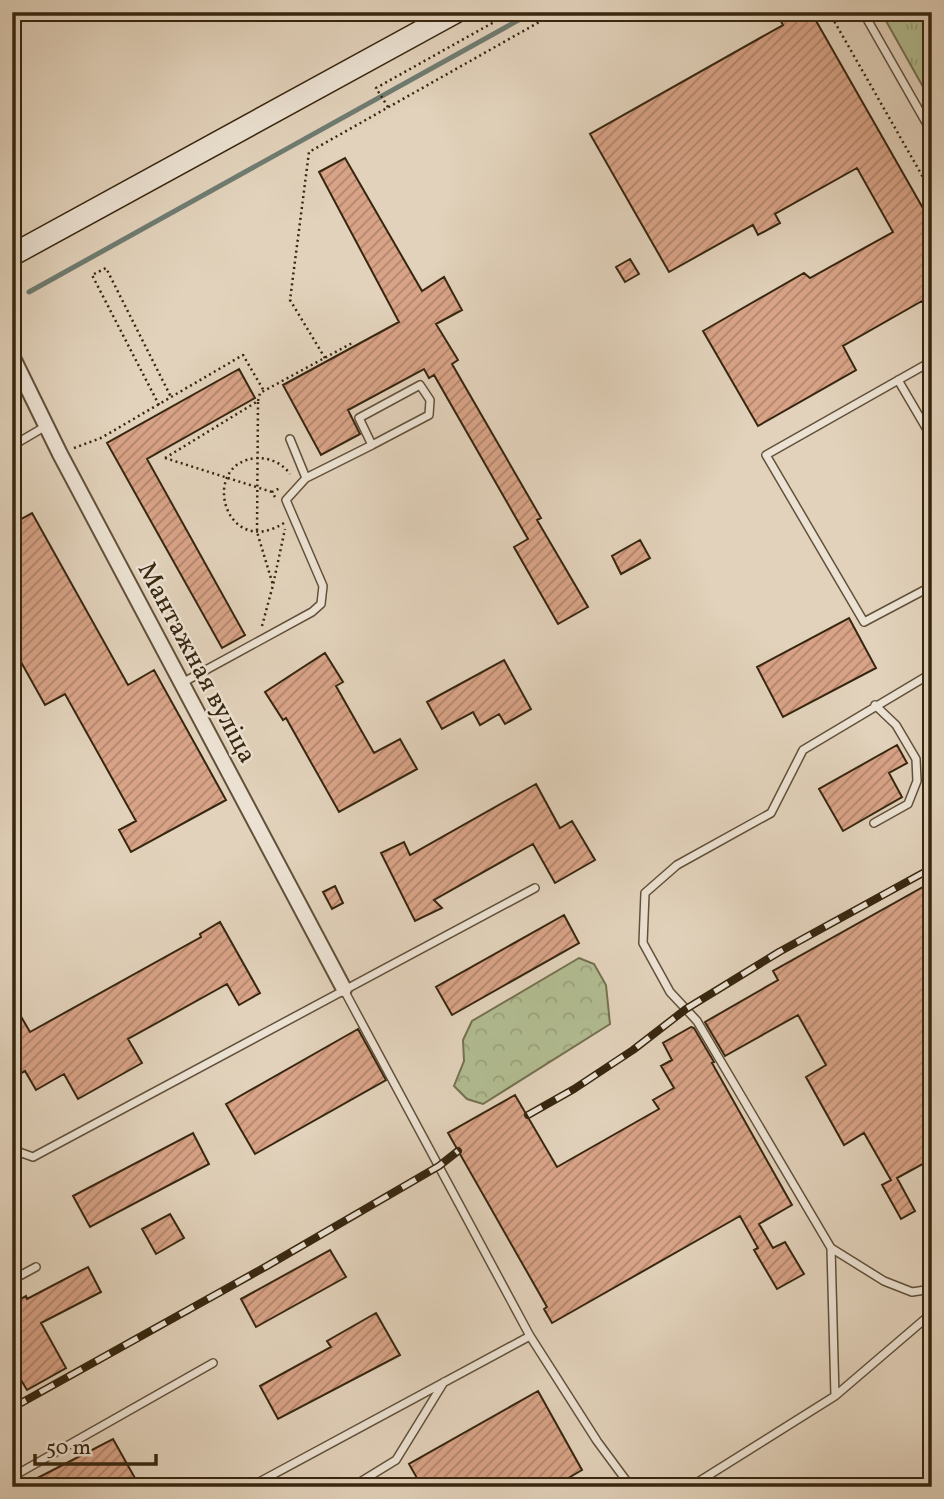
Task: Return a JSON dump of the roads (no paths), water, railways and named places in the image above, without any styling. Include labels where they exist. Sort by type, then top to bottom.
[{"type":"main road","points":[[12,255],[456,12]]},
{"type":"street","name":"Мантажная вуліца","points":[[12,356],[60,454],[344,989]]},
{"type":"lane","points":[[863,12],[932,133]]},
{"type":"lane","points":[[932,361],[766,455],[864,622],[932,586]]},
{"type":"lane","points":[[898,380],[932,438]]},
{"type":"lane","points":[[182,683],[312,612],[321,604],[323,586],[286,500],[306,478],[372,445],[429,415],[430,400],[420,385],[359,418],[372,445]]},
{"type":"lane","points":[[12,446],[46,426]]},
{"type":"lane","points":[[290,439],[306,478]]},
{"type":"lane","points":[[932,673],[803,750],[771,813],[677,865],[645,893],[643,943],[670,992],[698,1021],[831,1248],[884,1282],[912,1292],[932,1289]]},
{"type":"lane","points":[[874,823],[908,804],[917,781],[916,759],[896,725],[875,705]]},
{"type":"lane","points":[[12,1139],[19,1152],[33,1157],[535,888]]},
{"type":"lane","points":[[344,989],[530,1336],[597,1441],[630,1486],[648,1487]]},
{"type":"lane","points":[[831,1248],[835,1396]]},
{"type":"lane","points":[[12,1280],[36,1267]]},
{"type":"lane","points":[[690,1487],[835,1396],[932,1313]]},
{"type":"lane","points":[[250,1487],[530,1336]]},
{"type":"lane","points":[[12,1477],[213,1363]]},
{"type":"lane","points":[[352,1487],[396,1460],[444,1382]]},
{"type":"waterway","points":[[29,292],[533,12]]},
{"type":"railway","points":[[528,1115],[574,1089],[633,1050],[686,1009],[779,952],[932,868]]},
{"type":"railway","points":[[12,1408],[267,1266],[439,1166],[458,1151]]}]
